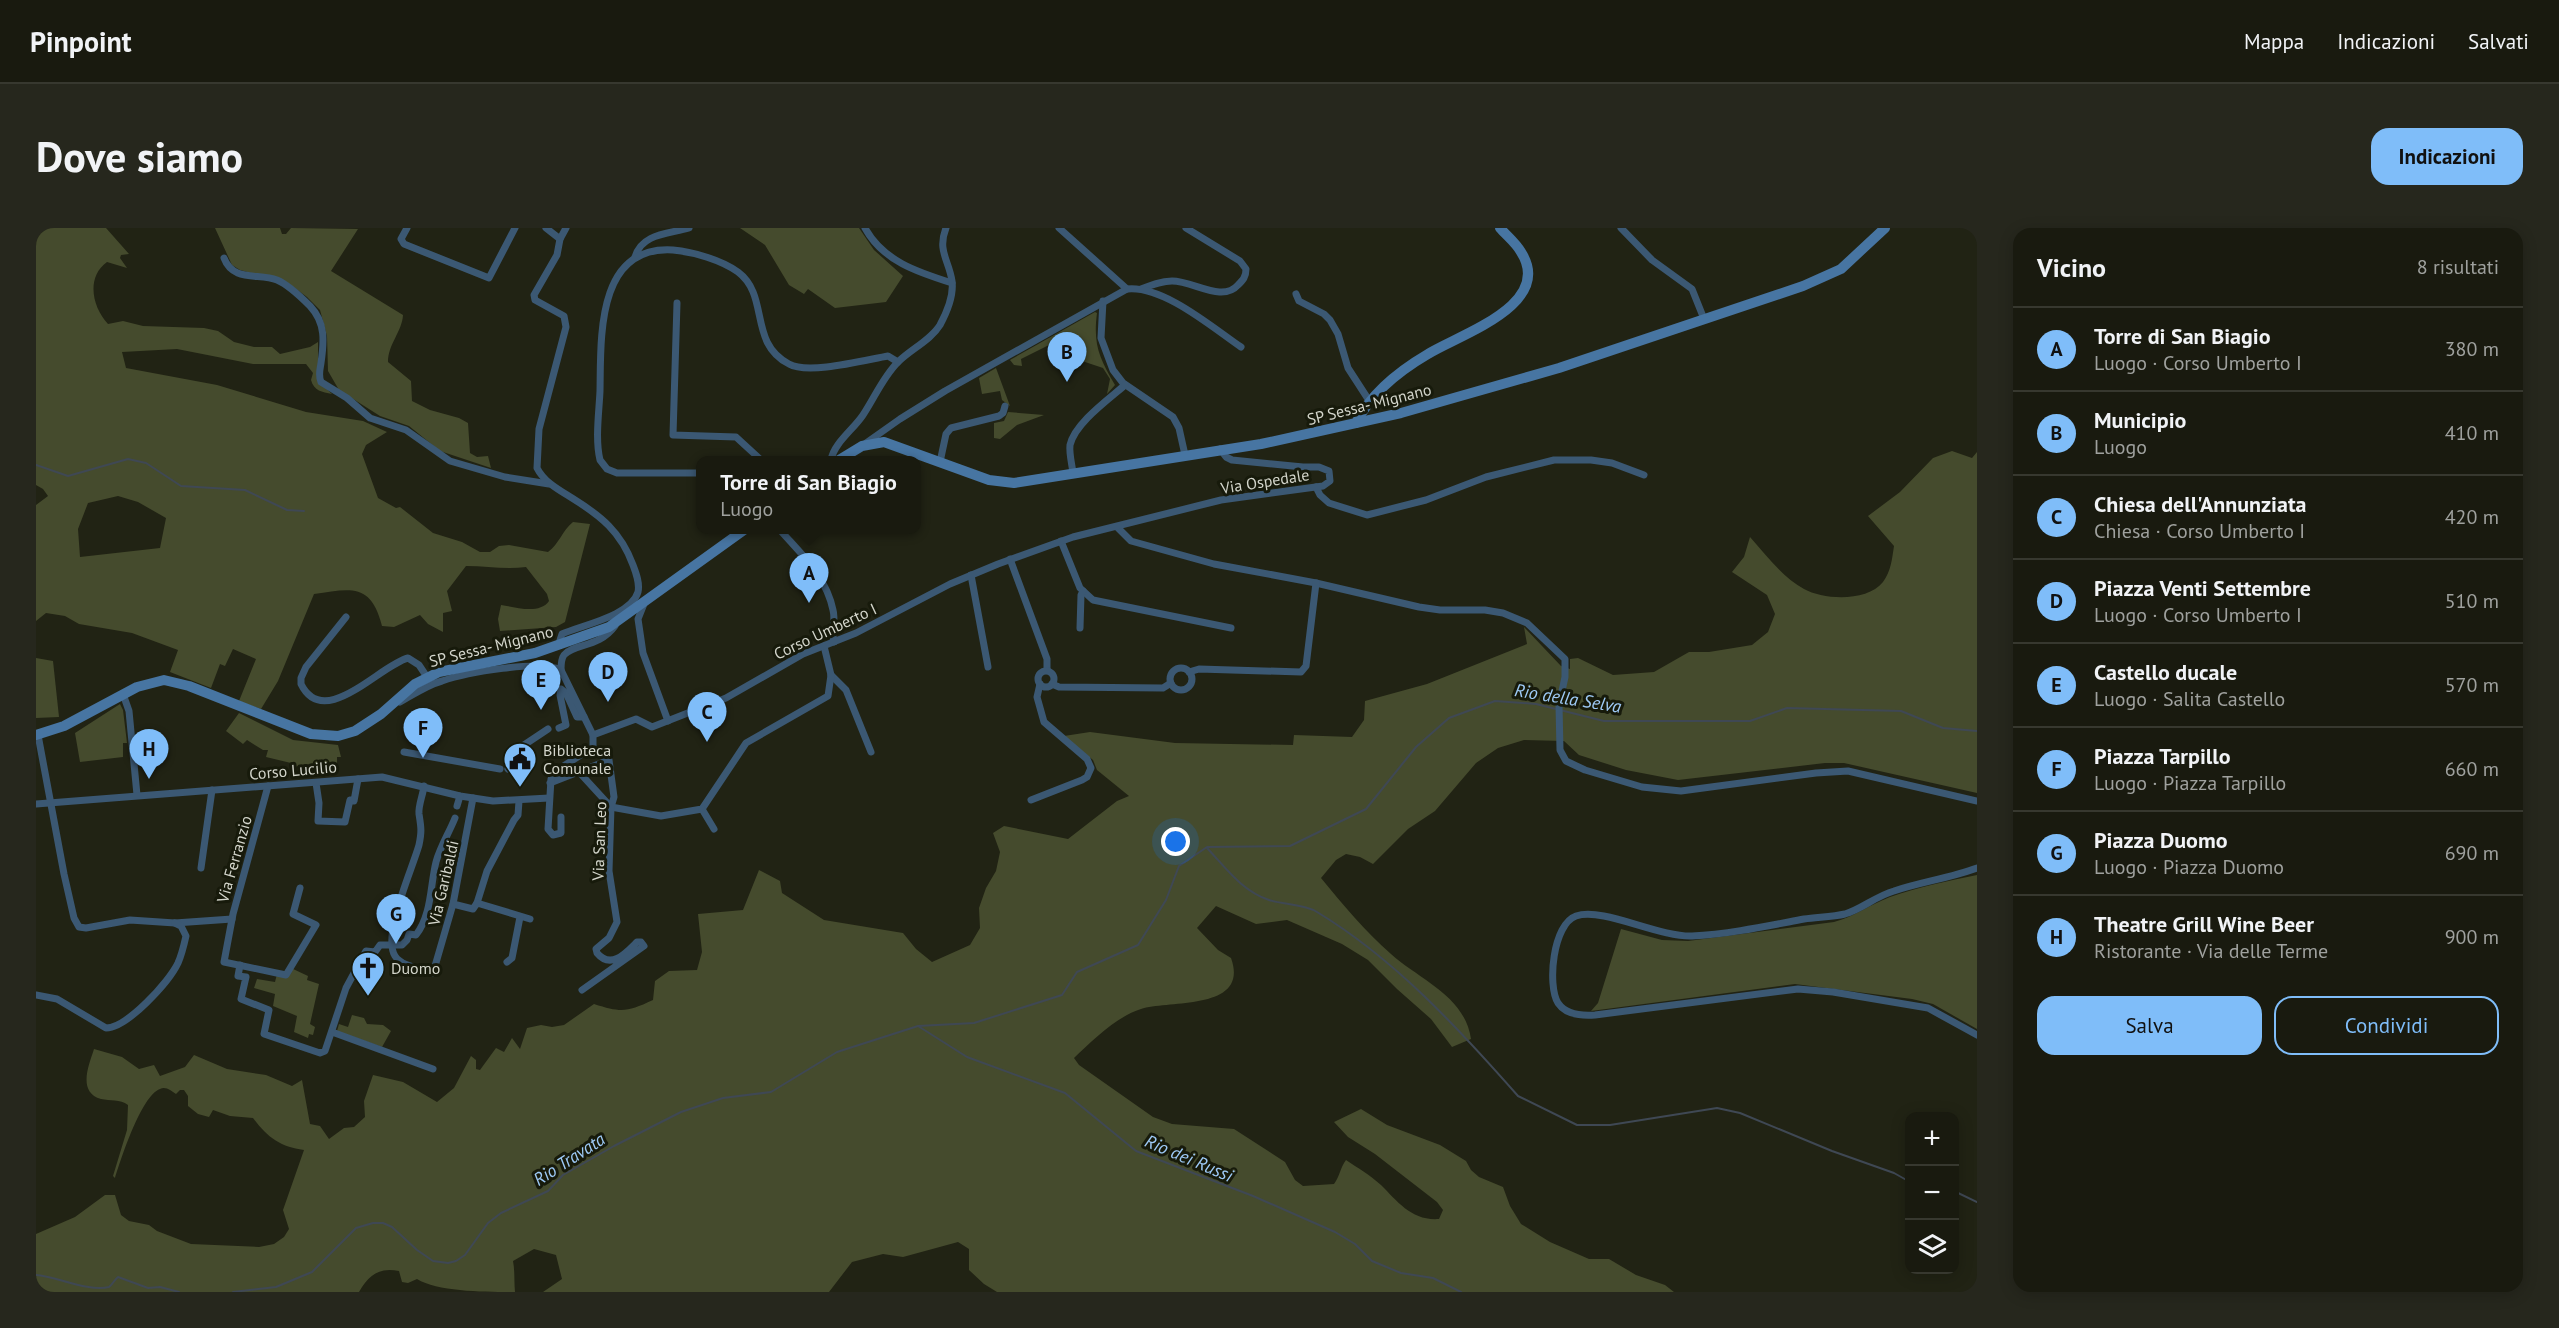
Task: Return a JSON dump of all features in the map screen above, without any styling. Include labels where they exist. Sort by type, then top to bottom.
[{"type":"street","points":[[407,228],[401,239],[404,244],[489,278],[515,228]]},
{"type":"street","points":[[546,228],[560,239]]},
{"type":"street","points":[[561,644],[562,634],[608,617],[625,607],[635,598],[638,585],[629,553],[619,535],[594,513],[552,485],[537,468],[538,437],[559,358],[566,320],[561,314],[533,298],[537,285],[560,249],[560,239],[566,228]]},
{"type":"street","points":[[688,228],[649,239],[637,250],[635,257],[617,277],[605,314],[601,347],[599,447],[600,460],[607,469],[617,473],[696,473]]},
{"type":"street","points":[[865,228],[879,248],[894,260],[916,271],[952,283]]},
{"type":"street","points":[[833,456],[836,448],[864,413],[878,388],[898,362],[939,328],[952,294],[952,283],[942,250],[946,228]]},
{"type":"street","points":[[1059,228],[1127,289]]},
{"type":"street","points":[[862,447],[918,408],[1127,289],[1141,289],[1172,281],[1194,284],[1223,294],[1233,291],[1244,278],[1246,269],[1240,261],[1186,228]]},
{"type":"street","points":[[1356,423],[1385,385],[1417,360],[1490,322],[1506,311],[1520,294],[1527,276],[1526,263],[1522,252],[1500,228]]},
{"type":"street","points":[[1621,228],[1652,260],[1692,289],[1704,319]]},
{"type":"street","name":"SP Sessa- Mignano","points":[[845,456],[875,442],[888,442],[997,482],[1014,483],[1185,454],[1292,439],[1559,368],[1831,274],[1852,260],[1885,228]]},
{"type":"street","points":[[635,257],[660,250],[677,251],[701,256],[735,271],[754,294],[765,341],[773,352],[789,365],[816,368],[888,356],[898,362]]},
{"type":"street","points":[[224,258],[227,265],[236,273],[276,280],[310,306],[324,328],[319,372],[321,382],[347,398],[369,418],[406,430],[450,461],[505,477],[552,485]]},
{"type":"street","points":[[1141,289],[1180,306],[1241,347]]},
{"type":"street","points":[[1296,294],[1299,301],[1324,314],[1330,320],[1338,334],[1348,368],[1370,402]]},
{"type":"street","points":[[1103,301],[1101,329],[1103,348],[1117,377],[1125,385],[1173,417],[1180,432],[1185,454]]},
{"type":"street","points":[[678,303],[673,435],[736,437],[756,456]]},
{"type":"street","points":[[1073,473],[1070,452],[1073,437],[1083,423],[1125,385]]},
{"type":"street","points":[[940,462],[946,434],[951,429],[999,416],[1003,413],[1005,406]]},
{"type":"street","name":"Via Ospedale","points":[[1118,528],[1241,496],[1316,487],[1326,485],[1330,481],[1329,471],[1322,467],[1232,460],[1226,457],[1220,449]]},
{"type":"street","points":[[1316,487],[1320,495],[1329,503],[1367,515],[1426,500],[1486,477],[1554,460],[1591,460],[1612,463],[1644,475]]},
{"type":"street","points":[[1118,528],[1125,538],[1148,547],[1247,572],[1316,583],[1419,607],[1440,610],[1492,610],[1517,617],[1538,631],[1562,654],[1566,665],[1559,705],[1562,756],[1571,764],[1584,770],[1651,789],[1681,791],[1816,773],[1848,771],[1977,801]]},
{"type":"street","name":"Corso Umberto I","points":[[593,735],[636,719],[652,727],[668,721],[726,698],[780,667],[971,575],[1061,541],[1118,528]]},
{"type":"street","name":"SP Sessa- Mignano","points":[[37,735],[64,726],[123,694],[155,681],[174,682],[306,732],[338,736],[356,731],[427,677],[445,670],[518,657],[561,644],[616,623],[738,534]]},
{"type":"street","points":[[783,534],[820,577],[833,607],[835,626],[832,636],[834,642]]},
{"type":"street","points":[[1061,541],[1083,591],[1093,600],[1231,628]]},
{"type":"street","points":[[1010,559],[1047,659],[1047,670]]},
{"type":"street","points":[[971,575],[988,667]]},
{"type":"street","points":[[1190,672],[1190,684],[1186,688],[1180,690],[1171,683],[1170,678],[1180,668],[1190,672],[1199,669],[1301,672],[1306,666],[1316,583]]},
{"type":"street","points":[[1080,628],[1083,591]]},
{"type":"street","points":[[645,602],[638,619],[643,653],[668,721]]},
{"type":"street","points":[[345,616],[303,672],[301,684],[310,696],[322,700],[341,697],[408,658],[419,665],[427,677]]},
{"type":"street","points":[[561,670],[565,655],[600,640],[616,623]]},
{"type":"street","points":[[550,783],[578,771],[611,807],[661,816],[702,809],[746,743],[826,698],[830,690],[831,675],[824,646]]},
{"type":"street","points":[[387,709],[433,684],[448,679],[533,665],[551,665],[561,670],[593,735],[593,747],[559,770],[550,783],[548,830],[552,835],[561,833],[561,818]]},
{"type":"street","points":[[1031,800],[1082,780],[1090,774],[1091,768],[1087,759],[1044,722],[1037,697],[1040,684],[1039,675],[1047,670]]},
{"type":"street","points":[[1047,670],[1053,674],[1052,684]]},
{"type":"street","points":[[831,675],[846,690],[871,752]]},
{"type":"street","points":[[1040,684],[1046,687],[1052,684],[1059,687],[1163,688],[1171,683]]},
{"type":"street","points":[[559,728],[566,725],[561,690],[566,693],[577,717],[584,717]]},
{"type":"street","points":[[123,694],[129,711],[136,795]]},
{"type":"street","points":[[404,752],[491,769],[504,769],[515,762],[521,747],[548,729]]},
{"type":"street","points":[[37,735],[50,802]]},
{"type":"street","name":"Via San Leo","points":[[578,771],[609,760],[614,797],[611,807],[609,871],[617,922],[615,931],[597,947],[597,953],[604,959],[612,961],[618,959],[637,942],[641,942],[644,946],[582,990]]},
{"type":"street","points":[[316,783],[319,803],[318,820],[345,822],[350,801],[356,798],[358,778]]},
{"type":"street","name":"Corso Lucilio","points":[[36,804],[358,778],[386,778],[473,798],[519,801],[549,798]]},
{"type":"street","name":"Via Ferranzio","points":[[50,802],[74,918],[79,927],[86,928],[134,920],[175,923],[232,919],[268,786]]},
{"type":"street","points":[[392,946],[393,922],[419,845],[423,824],[419,812],[424,786]]},
{"type":"street","points":[[201,868],[212,790]]},
{"type":"street","points":[[457,806],[460,796]]},
{"type":"street","name":"Via Garibaldi","points":[[392,946],[397,959],[433,973],[453,904],[473,798]]},
{"type":"street","points":[[453,904],[473,909],[477,903],[487,871],[518,816],[519,801]]},
{"type":"street","points":[[702,809],[714,829]]},
{"type":"street","points":[[240,965],[238,976],[246,977],[241,999],[269,1010],[264,1034],[320,1053],[325,1051],[346,988],[366,951],[375,952],[380,945],[404,944],[409,934],[416,935],[419,930],[430,901],[437,860],[454,818]]},
{"type":"street","points":[[1977,868],[1881,895],[1846,914],[1721,934],[1675,935],[1594,915],[1577,916],[1564,925],[1559,933],[1555,952],[1554,985],[1559,1004],[1569,1012],[1579,1015],[1595,1015],[1798,988],[1844,993],[1928,1008],[1977,1035]]},
{"type":"street","points":[[232,919],[224,962],[286,975],[316,925],[293,914],[300,888]]},
{"type":"street","points":[[477,903],[530,919]]},
{"type":"street","points":[[507,962],[512,958],[520,917]]},
{"type":"street","points":[[36,995],[57,999],[102,1026],[110,1028],[115,1026],[141,1008],[178,964],[186,936],[182,926],[175,923]]},
{"type":"street","points":[[332,1032],[433,1069]]},
{"type":"green space","points":[[36,228],[106,228],[129,254],[121,255],[120,258],[127,268],[107,262],[96,276],[95,301],[108,324],[123,321],[143,326],[204,328],[218,331],[234,342],[254,347],[272,347],[280,354],[310,347],[318,342],[318,381],[332,394],[314,387],[311,380],[313,373],[306,364],[253,364],[177,349],[122,352],[126,368],[217,385],[306,412],[363,421],[387,432],[366,445],[362,454],[378,498],[396,508],[400,507],[433,533],[462,542],[480,552],[490,552],[499,546],[509,545],[548,552],[573,522],[590,524],[565,622],[556,627],[500,631],[498,619],[501,605],[533,609],[549,601],[547,594],[526,567],[466,566],[447,591],[452,611],[443,613],[443,632],[428,624],[420,615],[394,627],[382,626],[372,602],[365,595],[357,592],[348,590],[314,594],[278,681],[261,709],[239,701],[256,659],[233,649],[225,666],[220,664],[211,688],[170,672],[178,650],[132,633],[79,624],[65,616],[46,613],[36,621],[36,505],[48,496],[36,485]],"holes":[[[118,496],[138,502],[166,518],[160,548],[80,557],[78,529],[88,503]]]},
{"type":"green space","points":[[215,228],[280,228],[282,234],[286,234],[291,228],[358,229],[331,271],[403,315],[390,349],[388,362],[411,381],[412,401],[468,423],[470,453],[477,457],[488,456],[491,468],[440,451],[409,426],[380,416],[339,390],[328,371],[327,336],[320,310],[288,283],[240,270],[232,265]]},
{"type":"green space","points":[[740,228],[859,228],[874,250],[903,276],[886,302],[835,308],[808,289],[804,294],[789,285],[765,245]]},
{"type":"green space","points":[[1095,312],[1097,313],[1098,350],[1115,385],[1107,394],[1110,379],[1103,368],[1052,351],[1049,345],[1021,359],[1022,366],[1014,365],[1010,360]]},
{"type":"green space","points":[[996,368],[1010,406],[1002,400],[1000,391],[982,394],[979,378]]},
{"type":"green space","points":[[1008,412],[1044,415],[1017,425],[1000,439],[994,438],[994,423],[1004,421]]},
{"type":"green space","points":[[1952,451],[1972,458],[1977,452],[1977,793],[1844,763],[1825,763],[1678,780],[1626,770],[1579,755],[1564,741],[1524,740],[1498,748],[1476,763],[1435,811],[1408,829],[1373,864],[1360,857],[1346,854],[1336,860],[1321,878],[1354,918],[1381,945],[1451,1000],[1467,1024],[1471,1039],[1452,1047],[1431,1019],[1368,960],[1342,944],[1287,920],[1256,924],[1216,906],[1197,928],[1218,950],[1231,958],[1234,975],[1229,987],[1219,995],[1204,1000],[1154,1006],[1132,1013],[1105,1030],[1074,1058],[1079,1065],[1153,1117],[1172,1124],[1234,1129],[1285,1162],[1295,1180],[1303,1186],[1334,1184],[1346,1160],[1377,1181],[1413,1214],[1429,1219],[1439,1219],[1443,1210],[1437,1202],[1375,1154],[1348,1137],[1334,1122],[1361,1109],[1387,1125],[1440,1145],[1466,1161],[1479,1177],[1503,1187],[1510,1206],[1521,1224],[1550,1242],[1589,1259],[1609,1259],[1636,1275],[1665,1285],[1674,1292],[997,1292],[969,1270],[969,1249],[958,1242],[903,1257],[883,1254],[852,1262],[829,1292],[543,1292],[562,1279],[556,1255],[534,1249],[513,1261],[515,1292],[450,1289],[437,1287],[417,1279],[408,1283],[402,1282],[399,1271],[386,1270],[371,1277],[359,1292],[36,1292],[36,1234],[75,1217],[105,1195],[115,1195],[121,1215],[129,1221],[149,1225],[157,1231],[191,1244],[259,1247],[274,1244],[284,1237],[289,1229],[283,1210],[304,1150],[281,1144],[264,1131],[253,1118],[230,1116],[213,1110],[209,1117],[198,1114],[188,1106],[188,1096],[184,1090],[176,1094],[162,1088],[153,1094],[139,1115],[115,1178],[113,1176],[127,1130],[128,1105],[101,1099],[89,1090],[87,1077],[94,1049],[122,1057],[139,1069],[154,1065],[160,1076],[185,1067],[194,1055],[227,1069],[266,1075],[292,1086],[302,1080],[310,1124],[320,1126],[329,1139],[344,1128],[354,1127],[365,1117],[364,1101],[373,1075],[403,1082],[437,1102],[454,1088],[471,1056],[476,1060],[476,1069],[480,1070],[496,1048],[504,1052],[512,1038],[520,1049],[527,1028],[541,1025],[552,1027],[564,1025],[594,1004],[624,1010],[653,1000],[655,981],[669,971],[697,970],[702,952],[698,914],[743,910],[759,870],[780,881],[782,893],[824,920],[903,933],[916,949],[932,962],[970,945],[980,928],[979,908],[986,888],[996,871],[1000,852],[993,833],[1004,826],[1068,839],[1117,801],[1129,796],[1097,770],[1093,760],[1064,736],[1090,732],[1175,743],[1293,745],[1294,735],[1352,737],[1364,720],[1365,701],[1427,684],[1527,644],[1524,627],[1561,666],[1570,669],[1570,659],[1578,658],[1613,675],[1654,672],[1689,652],[1709,652],[1752,645],[1768,632],[1775,614],[1767,595],[1732,572],[1744,557],[1750,537],[1782,572],[1796,584],[1812,593],[1845,597],[1867,593],[1886,578],[1894,546],[1868,516],[1900,492],[1933,458]]},
{"type":"green space","points":[[36,658],[53,661],[59,717],[36,718]]},
{"type":"green space","points":[[120,704],[123,710],[127,743],[123,743],[123,757],[80,762],[75,733]]},
{"type":"green space","points":[[239,713],[293,740],[338,745],[341,757],[337,757],[337,763],[291,767],[291,763],[266,757],[268,750],[263,750],[247,740],[243,744],[226,731]]},
{"type":"green space","points":[[1977,875],[1977,1029],[1933,1004],[1912,999],[1795,984],[1591,1011],[1598,1003],[1621,929],[1662,940],[1688,941],[1834,922],[1901,893]]},
{"type":"green space","points":[[291,968],[308,976],[307,980],[319,984],[310,1024],[315,1027],[313,1035],[309,1034],[308,1038],[294,1032],[297,1016],[273,1006],[275,994],[254,988],[257,979],[275,982],[277,974],[287,977]]},
{"type":"green space","points":[[352,1015],[364,1018],[367,1024],[383,1025],[391,1031],[382,1047],[337,1031],[339,1024],[348,1027]]},
{"type":"waterway","points":[[36,465],[68,476],[128,459],[146,463],[181,486],[245,490],[287,510],[304,511]]},
{"type":"waterway","name":"Rio della Selva","points":[[233,1292],[276,1287],[312,1272],[356,1228],[373,1223],[383,1223],[392,1227],[433,1261],[448,1263],[456,1261],[465,1255],[488,1223],[501,1213],[548,1191],[563,1175],[681,1112],[723,1098],[771,1092],[837,1052],[918,1026],[974,1023],[1062,995],[1077,972],[1138,945],[1166,900],[1179,866],[1207,847],[1290,846],[1366,809],[1416,747],[1449,718],[1495,701],[1536,704],[1604,721],[1750,721],[1787,708],[1901,711],[1943,728],[1977,731]]},
{"type":"waterway","points":[[1207,848],[1235,878],[1259,896],[1312,909],[1373,951],[1425,996],[1518,1096],[1577,1125],[1610,1125],[1717,1108],[1740,1113],[1905,1179]]},
{"type":"waterway","name":"Rio dei Russi","points":[[918,1026],[967,1057],[1065,1093],[1136,1151],[1253,1196],[1335,1232],[1355,1244],[1372,1261],[1401,1273],[1433,1278],[1461,1292]]},
{"type":"waterway","points":[[1959,1193],[1977,1202]]},
{"type":"waterway","name":"Rio Travata","points":[[36,1275],[100,1288],[109,1287],[118,1277],[148,1288],[160,1287],[179,1292]]},
{"type":"place","name":"Municipio","points":[[1067,382]]},
{"type":"place","name":"Torre di San Biagio","points":[[809,603]]},
{"type":"place","name":"Piazza Venti Settembre","points":[[608,702]]},
{"type":"place","name":"Castello ducale","points":[[541,710]]},
{"type":"place","name":"Chiesa dell'Annunziata","points":[[707,742]]},
{"type":"place","name":"Piazza Tarpillo","points":[[423,758]]},
{"type":"place","name":"Theatre Grill Wine Beer","points":[[149,779]]},
{"type":"place","name":"Biblioteca Comunale","points":[[520,788]]},
{"type":"place","name":"Piazza Duomo","points":[[396,944]]},
{"type":"place","name":"Duomo","points":[[368,997]]}]
